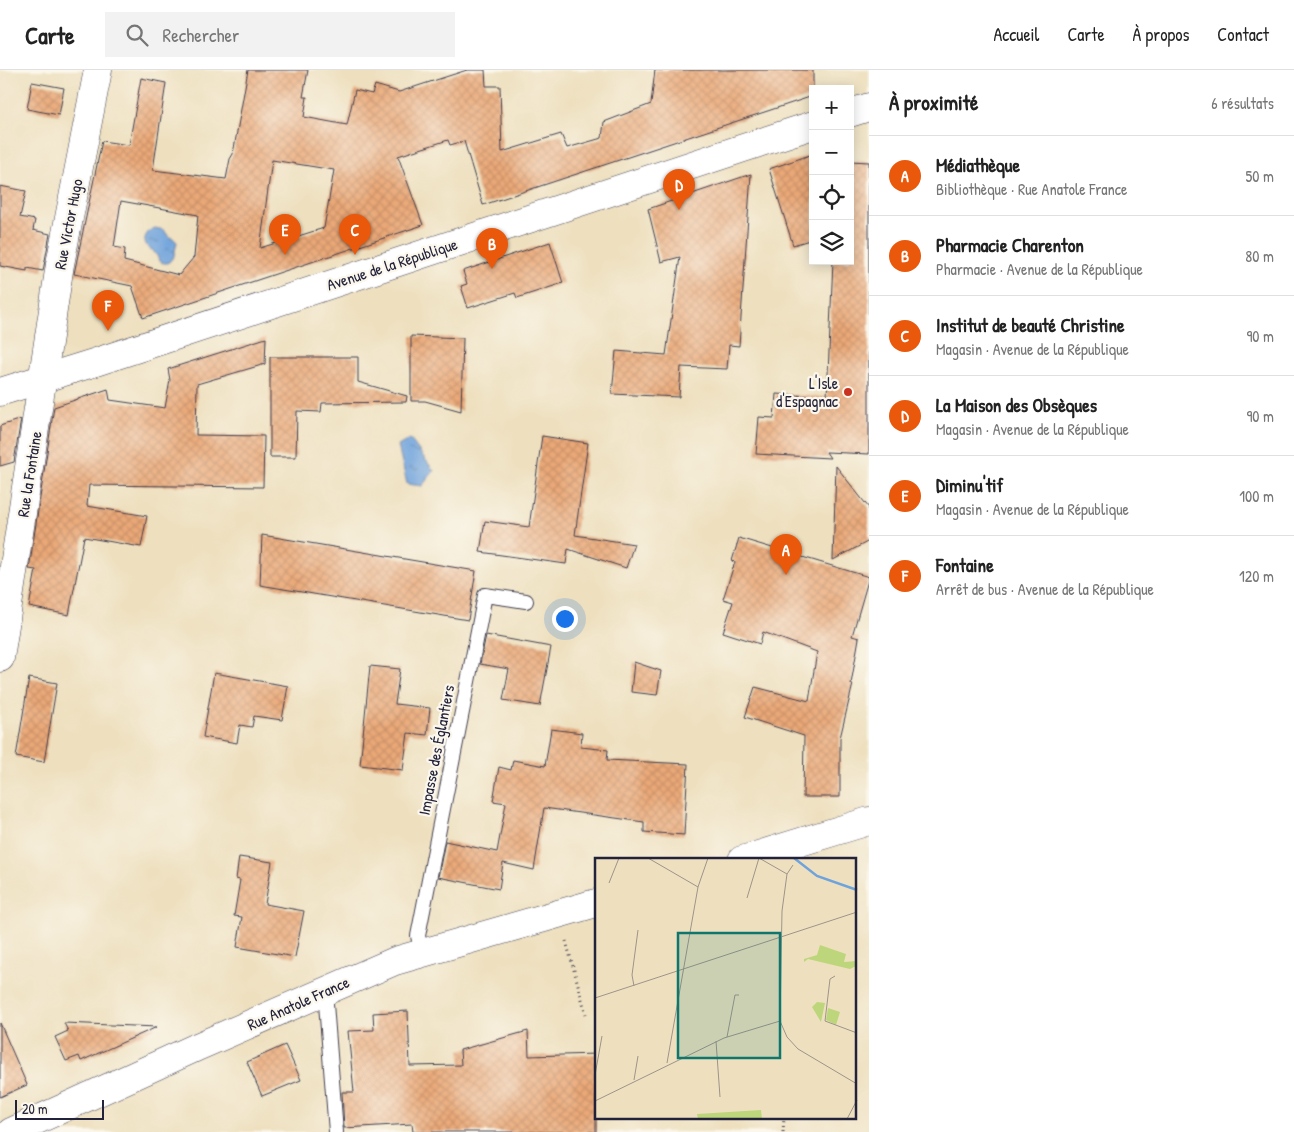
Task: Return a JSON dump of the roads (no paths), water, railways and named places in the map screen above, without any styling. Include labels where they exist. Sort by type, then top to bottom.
[{"type":"street","name":"Rue Victor Hugo","points":[[44,378],[48,338],[60,264],[98,70]]},
{"type":"street","points":[[854,112],[869,107]]},
{"type":"street","name":"Avenue de la République","points":[[0,392],[93,364],[809,126]]},
{"type":"street","name":"Rue la Fontaine","points":[[0,658],[44,378]]},
{"type":"street","points":[[749,858],[869,821]]},
{"type":"street","name":"Rue Anatole France","points":[[11,1132],[395,961],[595,902]]},
{"type":"lane","name":"Impasse des Églantiers","points":[[422,953],[418,936],[485,595],[526,601]]},
{"type":"lane","points":[[325,992],[336,1132]]},
{"type":"water","points":[[155,228],[164,230],[169,237],[177,242],[174,256],[168,263],[160,262],[156,254],[146,244],[146,236]]},
{"type":"water","points":[[410,439],[434,471],[422,486],[407,484],[398,446]]},
{"type":"place","name":"La Maison des Obsèques","points":[[679,210]]},
{"type":"place","name":"Diminu'tif","points":[[285,255]]},
{"type":"place","name":"Institut de beauté Christine","points":[[355,255]]},
{"type":"place","name":"Pharmacie Charenton","points":[[492,269]]},
{"type":"place","name":"Fontaine","points":[[108,331]]},
{"type":"place","name":"L'Isle d'Espagnac","points":[[848,392]]},
{"type":"place","name":"Médiathèque","points":[[786,575]]}]
